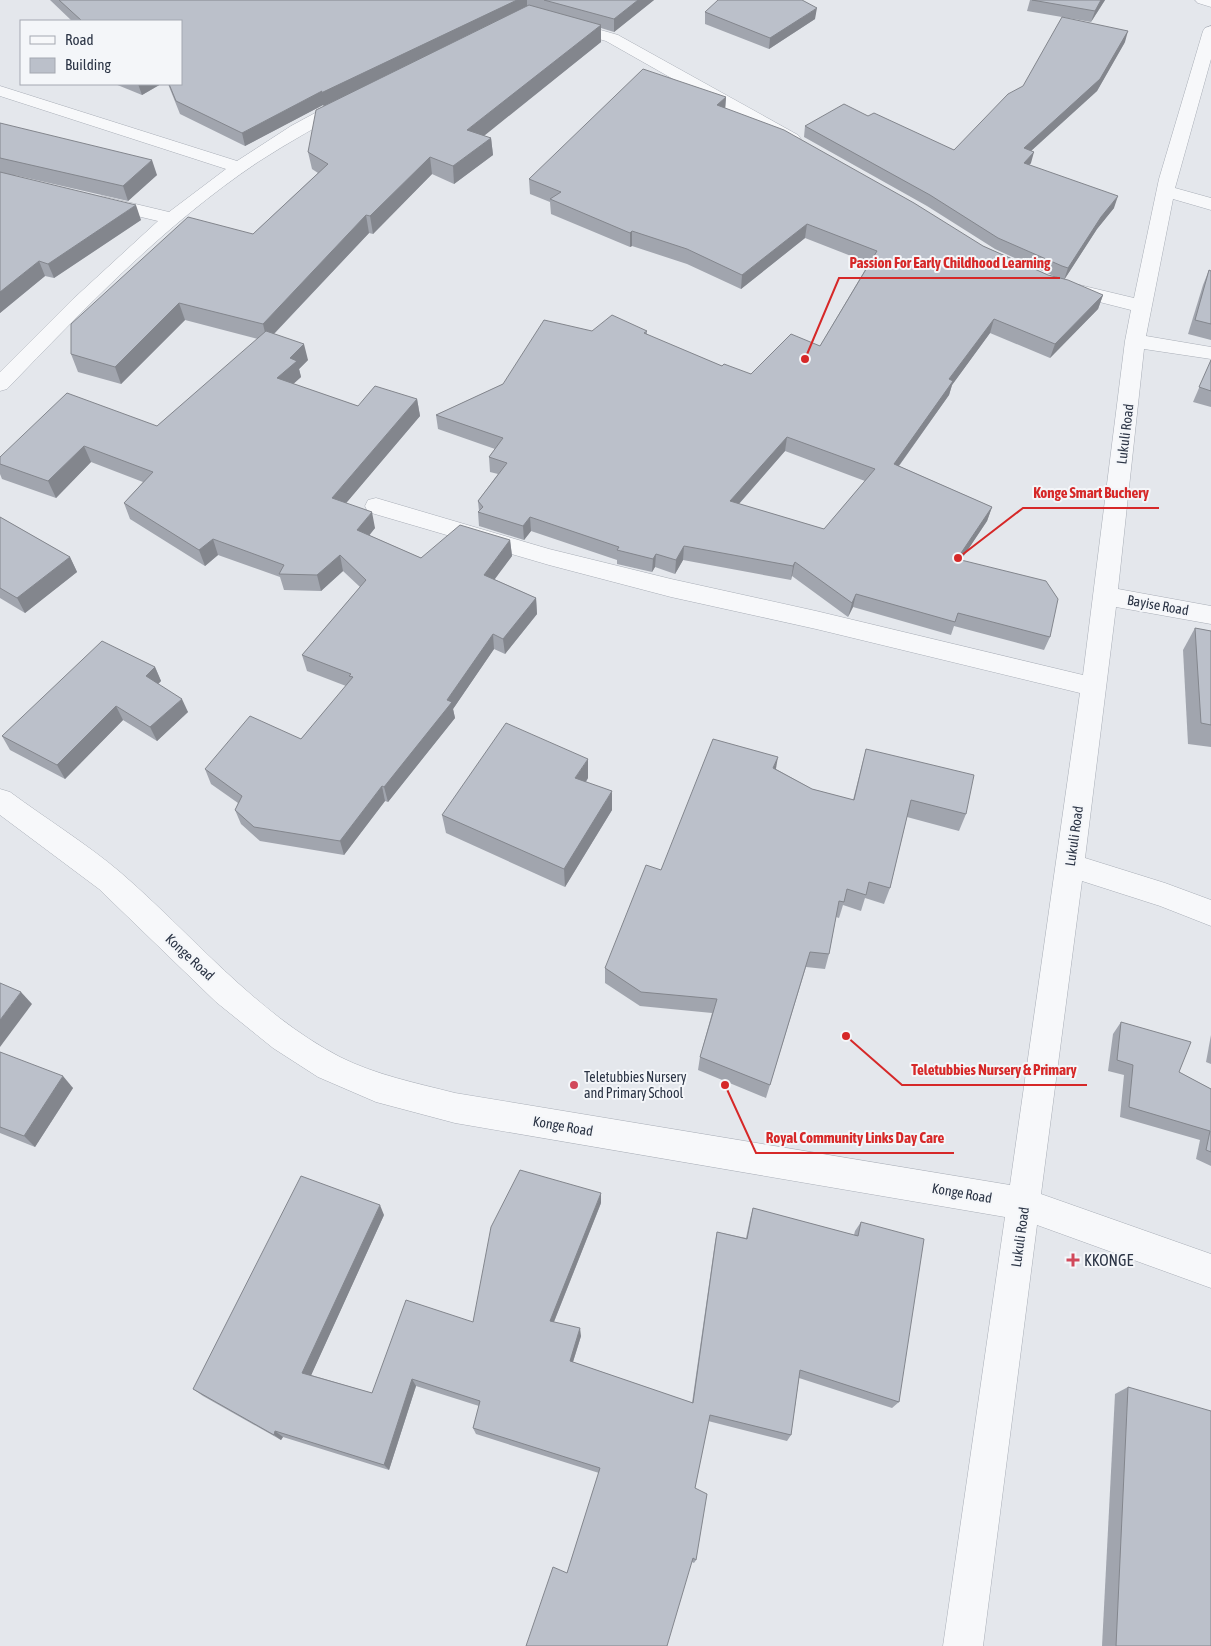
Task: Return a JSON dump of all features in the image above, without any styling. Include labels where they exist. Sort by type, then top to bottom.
[{"type":"street","points":[[1203,0],[1211,2]]},
{"type":"street","points":[[546,20],[612,38],[808,149]]},
{"type":"street","name":"Lukuli Road","points":[[963,1646],[1094,687],[1141,306],[1166,191],[1207,58],[1211,31]]},
{"type":"street","points":[[0,91],[238,167]]},
{"type":"street","points":[[0,384],[75,305],[137,248],[238,167],[322,116],[366,94]]},
{"type":"street","points":[[1166,191],[1211,204]]},
{"type":"street","points":[[88,198],[173,219]]},
{"type":"street","points":[[1051,284],[1141,306]]},
{"type":"street","points":[[1136,341],[1211,353]]},
{"type":"street","points":[[376,506],[549,557],[671,588],[816,620],[1094,687]]},
{"type":"street","name":"Bayise Road","points":[[1106,596],[1211,615]]},
{"type":"street","name":"Konge Road","points":[[0,800],[108,880],[227,992],[284,1038],[329,1067],[387,1091],[465,1110],[1024,1204],[1211,1271]]},
{"type":"street","points":[[1070,865],[1165,895],[1211,913]]},
{"type":"building","points":[[59,0],[517,0],[321,93],[322,91],[242,133],[176,101],[169,85],[182,85],[182,20],[81,20]]},
{"type":"building","points":[[544,0],[638,0],[614,19]]},
{"type":"building","points":[[718,0],[802,0],[817,8],[770,38],[705,12]]},
{"type":"building","points":[[1032,0],[1101,0],[1095,11]]},
{"type":"building","points":[[529,5],[601,25],[467,130],[491,138],[453,166],[430,157],[370,216],[366,215],[263,324],[179,303],[115,367],[71,354],[71,324],[188,217],[253,234],[328,164],[308,152],[316,110]]},
{"type":"building","points":[[1062,17],[1128,31],[1100,79],[1024,148],[1034,152],[1024,163],[1118,196],[1101,217],[1068,268],[998,238],[930,195],[805,126],[844,104],[868,116],[874,113],[954,150],[1008,94],[1023,86]]},
{"type":"building","points":[[643,69],[726,97],[717,105],[784,130],[914,203],[983,246],[1048,275],[1068,280],[1103,295],[1055,344],[994,319],[949,379],[953,381],[894,464],[992,507],[957,559],[1046,581],[1058,599],[1050,637],[958,613],[955,622],[856,594],[852,603],[795,562],[793,566],[684,546],[676,560],[656,554],[653,559],[617,550],[619,547],[530,517],[523,526],[478,512],[483,507],[478,501],[507,463],[489,457],[503,438],[436,415],[503,384],[544,320],[592,331],[612,315],[647,331],[644,333],[722,366],[724,364],[751,374],[791,334],[820,346],[877,251],[807,224],[742,275],[687,249],[632,231],[630,233],[550,199],[561,192],[529,179]],"holes":[[[787,437],[875,469],[824,529],[730,501]]]},
{"type":"building","points":[[0,123],[152,160],[123,186],[0,158]]},
{"type":"building","points":[[0,172],[136,205],[48,264],[39,261],[0,292]]},
{"type":"building","points":[[1209,270],[1211,271],[1211,324],[1195,320]]},
{"type":"building","points":[[266,331],[304,344],[290,358],[297,361],[277,378],[358,406],[375,386],[417,399],[332,498],[372,512],[357,530],[421,558],[460,525],[510,540],[484,575],[536,598],[503,639],[493,634],[447,700],[452,702],[384,787],[382,786],[340,841],[254,827],[235,810],[242,796],[205,769],[250,716],[301,739],[353,677],[349,676],[351,674],[302,655],[366,580],[340,555],[317,575],[279,574],[284,565],[213,539],[199,550],[124,503],[153,472],[84,446],[48,481],[0,464],[0,457],[67,393],[157,426]]},
{"type":"building","points":[[1211,360],[1211,391],[1199,387]]},
{"type":"building","points":[[0,517],[70,557],[17,598],[0,588]]},
{"type":"building","points":[[1195,628],[1211,631],[1211,725],[1201,723]]},
{"type":"building","points":[[102,641],[155,667],[146,676],[182,699],[150,727],[116,706],[57,765],[2,736]]},
{"type":"building","points":[[506,723],[588,759],[575,778],[612,791],[564,869],[442,815]]},
{"type":"building","points":[[713,739],[778,757],[773,768],[812,789],[854,800],[866,749],[974,775],[966,814],[911,800],[890,888],[869,882],[866,895],[847,889],[844,902],[839,901],[829,954],[810,952],[770,1085],[700,1057],[717,999],[641,992],[605,968],[646,865],[661,870]]},
{"type":"building","points":[[0,983],[21,992],[0,1020]]},
{"type":"building","points":[[1121,1022],[1191,1042],[1179,1072],[1211,1089],[1211,1152],[1206,1150],[1210,1131],[1129,1107],[1133,1065],[1117,1060]]},
{"type":"building","points":[[0,1052],[63,1076],[24,1136],[0,1127]]},
{"type":"building","points":[[520,1170],[601,1193],[550,1321],[580,1328],[570,1361],[693,1403],[717,1232],[747,1239],[753,1208],[858,1236],[861,1222],[924,1239],[899,1402],[800,1370],[791,1435],[710,1415],[695,1488],[707,1494],[696,1560],[693,1558],[667,1646],[526,1646],[553,1567],[567,1573],[600,1468],[473,1428],[480,1401],[412,1379],[384,1465],[275,1431],[274,1435],[193,1389],[301,1176],[380,1205],[302,1373],[372,1393],[406,1300],[473,1322],[491,1227]]},
{"type":"building","points":[[1128,1387],[1211,1411],[1211,1646],[1116,1646]]},
{"type":"place","name":"Passion For Early Childhood Learning","points":[[805,359]]},
{"type":"place","name":"Konge Smart Buchery","points":[[958,558]]},
{"type":"place","name":"Teletubbies Nursery & Primary","points":[[846,1036]]},
{"type":"place","name":"Teletubbies Nursery and Primary School","points":[[574,1085]]},
{"type":"place","name":"Royal Community Links Day Care","points":[[725,1085]]},
{"type":"place","name":"KKONGE","points":[[1073,1260]]}]
